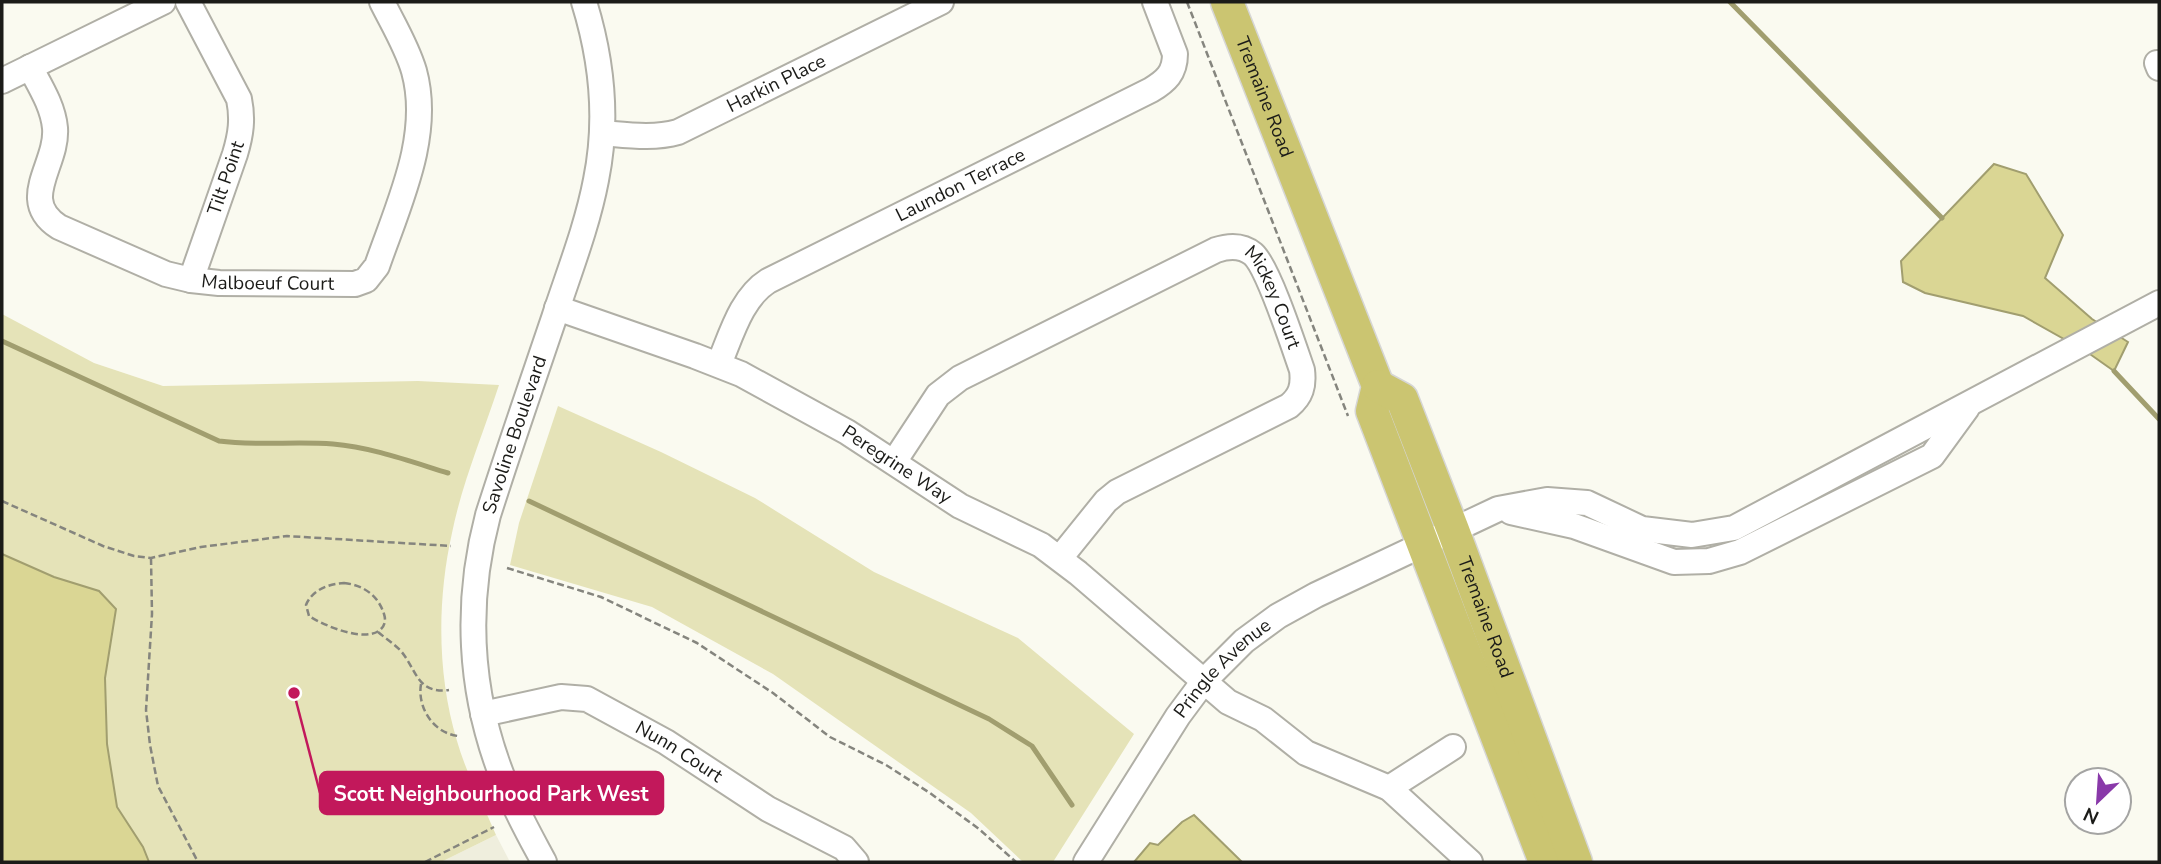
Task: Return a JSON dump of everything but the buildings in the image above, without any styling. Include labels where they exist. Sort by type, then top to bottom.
[{"type":"main road","name":"Tremaine Road","points":[[1227,2],[1378,386],[1372,411],[1545,862]]},
{"type":"main road","name":"Tremaine Road","points":[[1378,386],[1402,399],[1576,862]]},
{"type":"street","points":[[2,81],[163,2]]},
{"type":"street","name":"Tilt Point","points":[[188,2],[239,99],[242,116],[235,154],[191,280]]},
{"type":"street","name":"Malboeuf Court","points":[[30,67],[51,110],[55,126],[55,142],[39,200],[48,220],[166,274],[191,280],[219,283],[355,284],[366,280],[377,266],[416,149],[418,125],[414,69],[382,2]]},
{"type":"street","name":"Savoline Boulevard","points":[[544,862],[503,778],[483,714],[477,685],[473,639],[473,599],[478,559],[488,515],[597,179],[602,133],[602,92],[594,37],[584,2]]},
{"type":"street","name":"Harkin Place","points":[[602,133],[666,136],[678,132],[941,2]]},
{"type":"street","name":"Laundon Terrace","points":[[719,364],[745,306],[759,287],[768,281],[1167,80],[1175,64],[1175,54],[1155,2]]},
{"type":"street","name":"Mickey Court","points":[[894,462],[938,396],[960,378],[1216,250],[1237,247],[1252,253],[1265,271],[1302,370],[1303,382],[1299,396],[1289,406],[1117,492],[1105,501],[1060,558]]},
{"type":"street","name":"Pringle Avenue","points":[[1086,862],[1204,681],[1244,641],[1278,616],[1315,595],[1498,509],[1574,526],[1674,562],[1709,561],[1740,552],[1933,456],[1970,404],[2159,303]]},
{"type":"street","name":"Peregrine Way","points":[[557,308],[741,374],[847,432],[960,506],[1041,545],[1060,558],[1228,702],[1263,719],[1306,752],[1389,788],[1470,862]]},
{"type":"street","name":"Nunn Court","points":[[483,714],[561,697],[587,699],[666,742],[768,809],[844,848],[856,862]]},
{"type":"street","points":[[1389,788],[1453,747]]},
{"type":"path","points":[[2,501],[103,546],[134,556],[151,558],[201,547],[287,536],[451,546]]},
{"type":"path","points":[[151,558],[152,614],[146,710],[150,745],[158,786],[198,862]]},
{"type":"path","points":[[507,568],[601,597],[697,643],[773,693],[830,737],[886,765],[930,793],[979,829],[1016,862]]},
{"type":"path","points":[[332,584],[356,585],[379,602],[385,619],[378,632],[346,632],[329,627],[309,615],[306,603],[316,592],[332,584]]},
{"type":"path","points":[[378,632],[399,650],[421,684],[439,691],[449,690]]},
{"type":"path","points":[[421,684],[420,697],[429,718],[438,728],[458,736]]},
{"type":"path","points":[[425,862],[494,827]]},
{"type":"shaded area","points":[[1994,164],[2026,174],[2063,235],[2045,278],[2092,319],[2128,342],[2114,371],[2087,352],[2023,316],[1925,293],[1903,282],[1901,261]]},
{"type":"shaded area","points":[[2,314],[94,363],[163,386],[418,381],[499,385],[456,514],[447,558],[441,637],[450,716],[470,777],[496,835],[441,862],[2,862]]},
{"type":"shaded area","points":[[558,406],[755,498],[874,572],[1018,638],[1134,734],[1053,862],[1023,862],[971,813],[773,674],[652,607],[510,565],[519,523]]},
{"type":"shaded area","points":[[2,554],[54,577],[99,591],[116,609],[105,678],[107,744],[117,807],[143,847],[149,862],[2,862]]},
{"type":"shaded area","points":[[1194,815],[1242,862],[1134,862],[1150,843],[1158,845],[1182,822]]},
{"type":"shaded area","points":[[496,835],[510,862],[441,862]]},
{"type":"waterway","points":[[1730,2],[1942,218]]},
{"type":"waterway","points":[[2,341],[219,441],[319,443],[362,448],[448,473]]},
{"type":"waterway","points":[[2114,371],[2159,419]]},
{"type":"waterway","points":[[529,501],[989,719],[1032,746],[1072,805]]},
{"type":"place","name":"Scott Neighbourhood Park West","points":[[294,693]]}]
